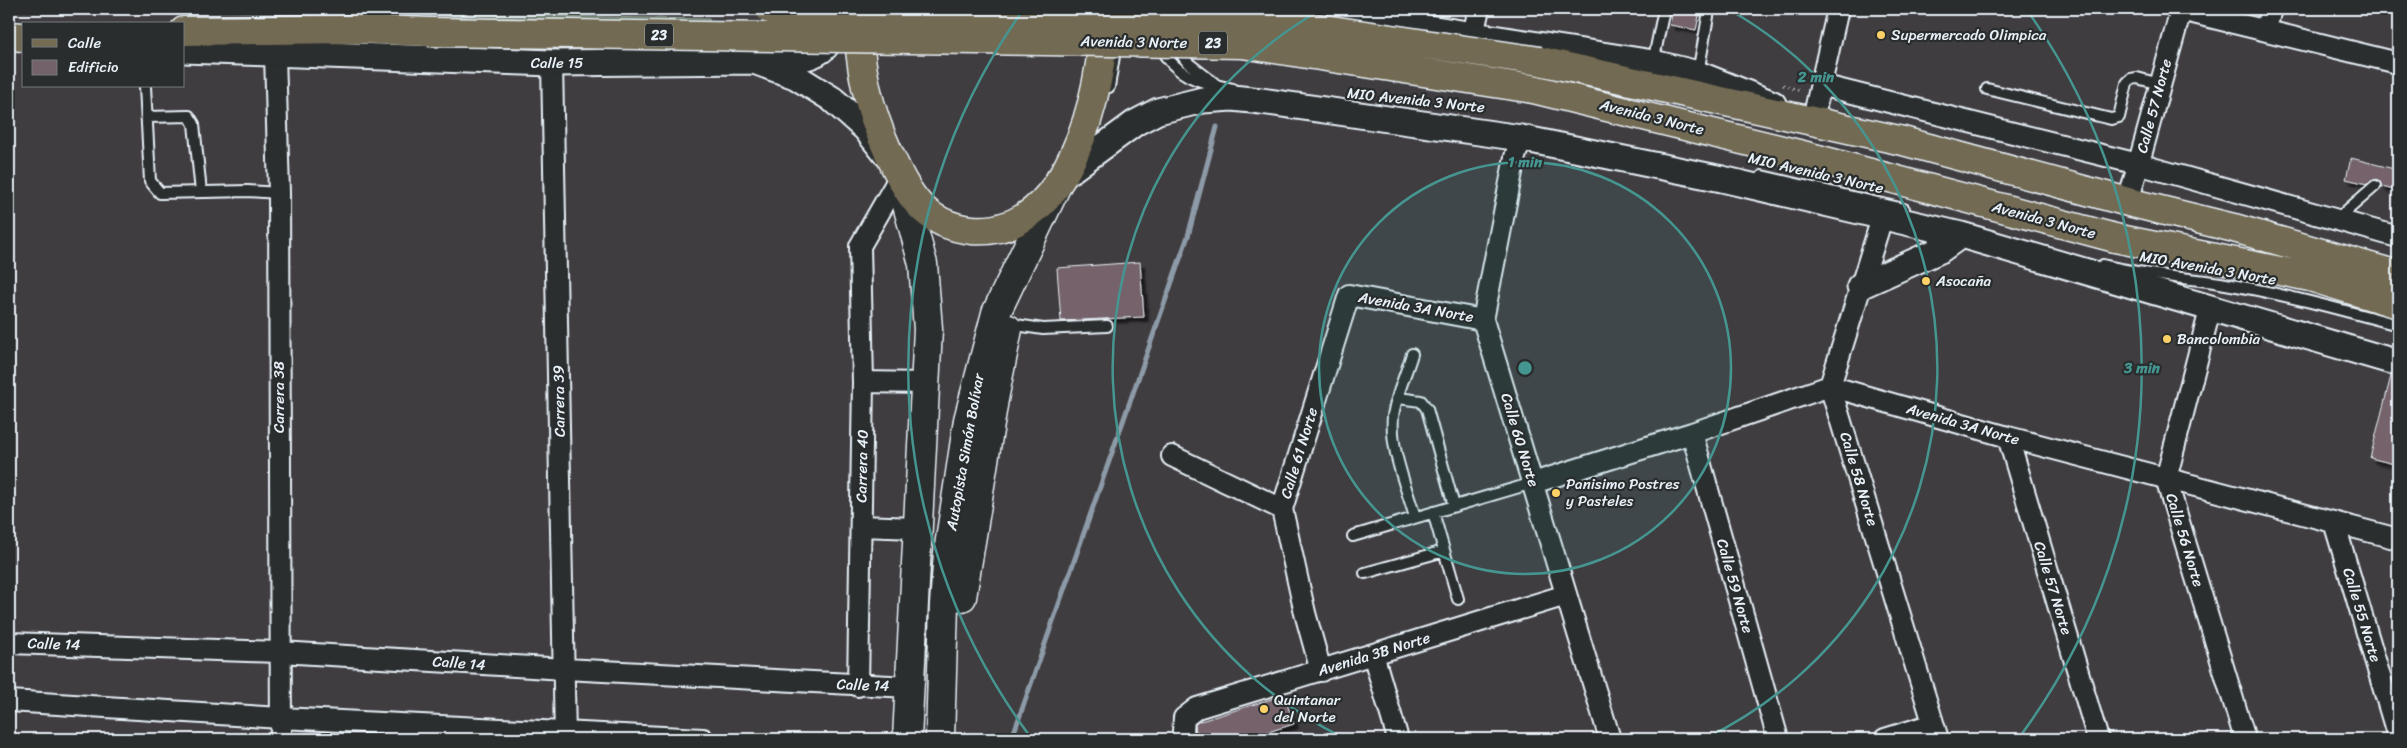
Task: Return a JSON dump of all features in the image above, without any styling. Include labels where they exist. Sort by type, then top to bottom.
[{"type":"main road","name":"Avenida 3 Norte","points":[[770,9],[1243,17],[1540,61],[1903,140],[2128,202],[2234,228],[2398,275]]},
{"type":"main road","points":[[859,9],[860,42],[867,91],[874,116],[896,170],[924,264],[928,329],[916,528],[907,739]]},
{"type":"main road","name":"Autopista Simón Bolívar","points":[[941,739],[948,562],[965,438],[980,366],[996,313],[1079,140],[1094,99],[1102,55],[1104,9]]},
{"type":"main road","name":"Calle 15","points":[[185,31],[354,29],[428,32],[890,39]]},
{"type":"main road","points":[[9,36],[22,37]]},
{"type":"main road","name":"Avenida 3 Norte","points":[[890,39],[1242,44],[1532,89],[1803,154],[2115,238],[2310,278],[2398,304]]},
{"type":"main road","points":[[896,170],[915,202],[926,212],[951,226],[979,230],[1007,226],[1033,212],[1048,197],[1060,179]]},
{"type":"main road","points":[[941,739],[968,553],[1009,324],[1024,255]]},
{"type":"street","points":[[754,61],[798,60],[816,53],[829,39],[833,27],[830,9]]},
{"type":"street","name":"Avenida 3 Norte","points":[[1307,9],[1653,63],[1698,74],[1813,119]]},
{"type":"street","points":[[1473,34],[1479,9]]},
{"type":"street","points":[[1813,119],[1838,9]]},
{"type":"street","points":[[2179,9],[2398,63]]},
{"type":"street","name":"Calle 57 Norte","points":[[2128,202],[2179,9]]},
{"type":"street","points":[[2266,29],[2271,9]]},
{"type":"street","name":"Calle 15","points":[[185,50],[552,63],[754,61],[795,76],[832,99],[865,128],[896,170]]},
{"type":"street","name":"Carrera 38","points":[[275,54],[279,193],[281,739]]},
{"type":"street","name":"Carrera 39","points":[[552,63],[565,735]]},
{"type":"street","points":[[1821,85],[2138,164],[2398,237]]},
{"type":"street","points":[[1060,179],[1135,123],[1158,111],[1203,100],[1232,98],[1512,131],[1961,235],[2210,310],[2398,363]]},
{"type":"street","name":"Calle 60 Norte","points":[[1512,131],[1515,157],[1483,320],[1610,739]]},
{"type":"street","name":"Carrera 40","points":[[858,686],[863,382],[860,246],[896,170]]},
{"type":"street","points":[[1533,483],[1692,433],[1830,386],[1882,218]]},
{"type":"street","points":[[1860,286],[1940,250],[1961,235]]},
{"type":"street","name":"Avenida 3A Norte","points":[[1349,295],[1483,320]]},
{"type":"street","name":"Calle 61 Norte","points":[[1321,671],[1282,509],[1349,295]]},
{"type":"street","name":"Calle 56 Norte","points":[[2210,310],[2166,479],[2245,739]]},
{"type":"street","points":[[863,382],[925,383]]},
{"type":"street","name":"Avenida 3A Norte","points":[[1830,386],[2008,437],[2398,539]]},
{"type":"street","name":"Calle 58 Norte","points":[[1830,386],[1936,732]]},
{"type":"street","name":"Calle 59 Norte","points":[[1692,433],[1778,739]]},
{"type":"street","name":"Calle 57 Norte","points":[[2008,437],[2098,739]]},
{"type":"street","points":[[1172,456],[1282,509]]},
{"type":"street","name":"Calle 55 Norte","points":[[2334,522],[2398,736]]},
{"type":"street","points":[[861,526],[916,528]]},
{"type":"street","name":"Avenida 3B Norte","points":[[1185,739],[1183,731],[1184,718],[1197,708],[1566,595]]},
{"type":"street","name":"Calle 14","points":[[9,643],[280,652],[565,670],[858,686],[909,687]]},
{"type":"street","points":[[1374,654],[1398,739]]},
{"type":"street","points":[[9,701],[565,735],[703,739]]},
{"type":"street","points":[[1885,739],[1936,732]]},
{"type":"lane","points":[[1107,94],[1114,64],[1120,9]]},
{"type":"lane","name":"MIO Avenida 3 Norte","points":[[1144,9],[1153,37],[1164,54],[1192,80],[1319,105],[1512,131]]},
{"type":"lane","points":[[1161,9],[1175,46],[1188,63],[1220,86]]},
{"type":"lane","points":[[1653,63],[1664,9]]},
{"type":"lane","points":[[1698,74],[1709,11],[1700,9]]},
{"type":"lane","points":[[1987,89],[2112,119],[2119,117],[2127,83],[2131,79],[2138,78],[2160,84]]},
{"type":"lane","points":[[145,88],[150,181],[160,193],[279,193]]},
{"type":"lane","points":[[1060,179],[1091,135],[1102,109]]},
{"type":"lane","points":[[147,117],[189,116],[194,124],[201,192]]},
{"type":"lane","name":"MIO Avenida 3 Norte","points":[[1755,174],[1911,211]]},
{"type":"lane","points":[[2336,220],[2375,186]]},
{"type":"lane","points":[[1929,216],[2060,252]]},
{"type":"lane","name":"MIO Avenida 3 Norte","points":[[2097,263],[2165,277],[2219,283],[2307,301],[2398,324]]},
{"type":"lane","points":[[1009,324],[1043,329],[1107,326]]},
{"type":"lane","points":[[1412,354],[1393,415],[1395,446],[1415,517]]},
{"type":"lane","points":[[1398,398],[1421,401],[1427,409],[1454,506]]},
{"type":"lane","points":[[1353,536],[1533,483]]},
{"type":"lane","points":[[1433,512],[1458,599]]},
{"type":"lane","points":[[1365,573],[1444,550]]},
{"type":"green space","points":[[121,9],[342,11],[709,19],[709,22]]},
{"type":"building","points":[[1673,9],[1693,9],[1695,14],[1699,16],[1696,30],[1670,25]]},
{"type":"building","points":[[2351,158],[2398,170],[2398,191],[2382,187],[2377,179],[2367,184],[2346,179]]},
{"type":"building","points":[[1140,262],[1144,317],[1061,321],[1057,268]]},
{"type":"building","points":[[2391,376],[2398,377],[2398,465],[2370,458]]},
{"type":"building","name":"Quintanar del Norte","points":[[1284,695],[1294,724],[1245,739],[1197,739],[1195,724],[1198,722]]},
{"type":"waterway","points":[[1012,738],[1188,236],[1217,127]]},
{"type":"place","name":"Supermercado Olimpica","points":[[1881,35]]},
{"type":"place","name":"Asocaña","points":[[1926,281]]},
{"type":"place","name":"Bancolombia","points":[[2167,339]]},
{"type":"place","name":"Panisimo Postres y Pasteles","points":[[1556,493]]},
{"type":"place","name":"Quintanar del Norte","points":[[1264,709]]}]
